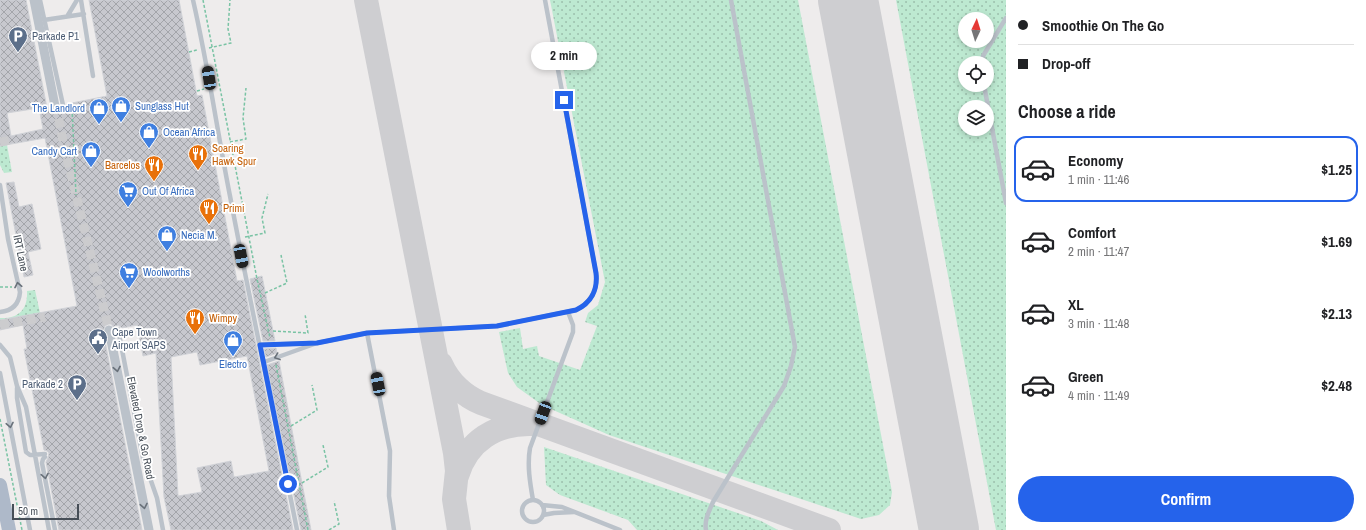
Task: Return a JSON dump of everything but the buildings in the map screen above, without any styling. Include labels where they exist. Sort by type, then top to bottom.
[{"type":"main road","points":[[0,485],[9,530]]},
{"type":"street","points":[[34,0],[61,106]]},
{"type":"street","name":"Elevated Drop & Go Road","points":[[113,330],[149,530]]},
{"type":"lane","points":[[40,0],[61,106]]},
{"type":"lane","points":[[68,15],[78,0]]},
{"type":"lane","points":[[81,0],[93,76]]},
{"type":"lane","points":[[193,0],[201,34],[228,186],[297,530]]},
{"type":"lane","points":[[264,362],[317,343],[367,333],[497,326],[568,312],[581,308],[589,301],[595,290],[597,278],[545,0]]},
{"type":"lane","points":[[706,530],[705,526],[713,502],[784,386],[791,366],[795,347],[732,0]]},
{"type":"lane","points":[[44,20],[68,15],[84,14]]},
{"type":"lane","points":[[983,56],[1006,18]]},
{"type":"lane","points":[[985,92],[1006,203]]},
{"type":"lane","name":"IRT Lane","points":[[0,185],[8,239],[20,292],[15,306],[11,309],[0,312]]},
{"type":"lane","points":[[533,500],[530,488],[530,448],[573,332],[573,325],[568,312]]},
{"type":"lane","points":[[113,330],[143,458],[156,498],[163,530]]},
{"type":"lane","points":[[367,333],[390,451],[389,496],[394,530]]},
{"type":"lane","points":[[260,345],[317,343]]},
{"type":"lane","points":[[0,345],[13,362],[26,452],[30,455],[45,455],[42,463],[54,530]]},
{"type":"lane","points":[[0,373],[30,530]]},
{"type":"lane","points":[[17,386],[26,407],[49,530]]},
{"type":"lane","points":[[542,505],[544,512],[538,521],[531,522],[524,519],[521,512],[523,505],[533,500],[542,505],[562,507],[620,530]]},
{"type":"lane","points":[[543,515],[575,512]]},
{"type":"path","points":[[203,0],[256,279],[271,344]]},
{"type":"path","points":[[189,52],[231,44],[228,29],[230,0]]},
{"type":"path","points":[[226,143],[246,139],[243,118],[246,88]]},
{"type":"path","points":[[61,106],[72,106],[76,195]]},
{"type":"path","points":[[243,237],[265,233],[262,218],[268,194]]},
{"type":"path","points":[[265,293],[286,283],[281,255]]},
{"type":"path","points":[[273,331],[308,333],[305,314]]},
{"type":"path","points":[[274,358],[308,530]]},
{"type":"path","points":[[291,426],[317,410],[312,385]]},
{"type":"path","points":[[0,419],[22,530]]},
{"type":"path","points":[[302,483],[328,467],[323,445]]},
{"type":"path","points":[[329,530],[339,524],[334,501]]},
{"type":"green space","points":[[550,0],[798,0],[892,492],[890,505],[879,515],[861,519],[609,435],[542,405],[517,387],[508,373],[499,332],[520,328],[523,349],[537,346],[539,356],[580,370],[597,326],[585,322],[588,313],[598,305],[605,282]]},
{"type":"green space","points":[[896,0],[1006,0],[1006,530],[996,530]]},
{"type":"green space","points":[[7,145],[12,172],[4,173],[0,165],[0,146]]},
{"type":"green space","points":[[35,290],[40,313],[0,320],[0,318],[12,317],[21,312],[26,303],[27,291]]},
{"type":"green space","points":[[544,447],[761,521],[778,530],[637,530],[628,520],[560,495],[546,485]]},
{"type":"taxiway","points":[[366,0],[455,453],[457,471],[454,499],[459,530]]},
{"type":"taxiway","points":[[441,364],[448,377],[458,388],[481,403],[829,530]]},
{"type":"taxiway","points":[[457,476],[468,453],[485,436],[506,427],[532,424]]},
{"type":"taxiway","points":[[937,467],[952,530]]},
{"type":"runway","points":[[848,0],[949,530]]},
{"type":"tunnel","points":[[55,106],[57,109],[63,141],[109,330]]},
{"type":"tunnel","points":[[0,142],[11,140]]},
{"type":"tunnel","points":[[0,325],[45,317]]},
{"type":"place","name":"Parkade P1","points":[[18,53]]},
{"type":"place","name":"Sunglass Hut","points":[[121,123]]},
{"type":"place","name":"The Landlord","points":[[99,125]]},
{"type":"place","name":"Ocean Africa","points":[[149,149]]},
{"type":"place","name":"Candy Cart","points":[[91,168]]},
{"type":"place","name":"Soaring Hawk Spur","points":[[198,171]]},
{"type":"place","name":"Barcelos","points":[[154,182]]},
{"type":"place","name":"Out Of Africa","points":[[128,208]]},
{"type":"place","name":"Primi","points":[[209,225]]},
{"type":"place","name":"Necia M.","points":[[167,252]]},
{"type":"place","name":"Woolworths","points":[[129,289]]},
{"type":"place","name":"Wimpy","points":[[195,335]]},
{"type":"place","name":"Cape Town Airport SAPS","points":[[98,355]]},
{"type":"place","name":"Electro","points":[[233,357]]},
{"type":"place","name":"Parkade 2","points":[[77,401]]},
{"type":"route","points":[[288,484],[260,345],[317,343],[367,333],[497,326],[576,310],[586,304],[592,297],[597,284],[597,278],[564,100]]}]
